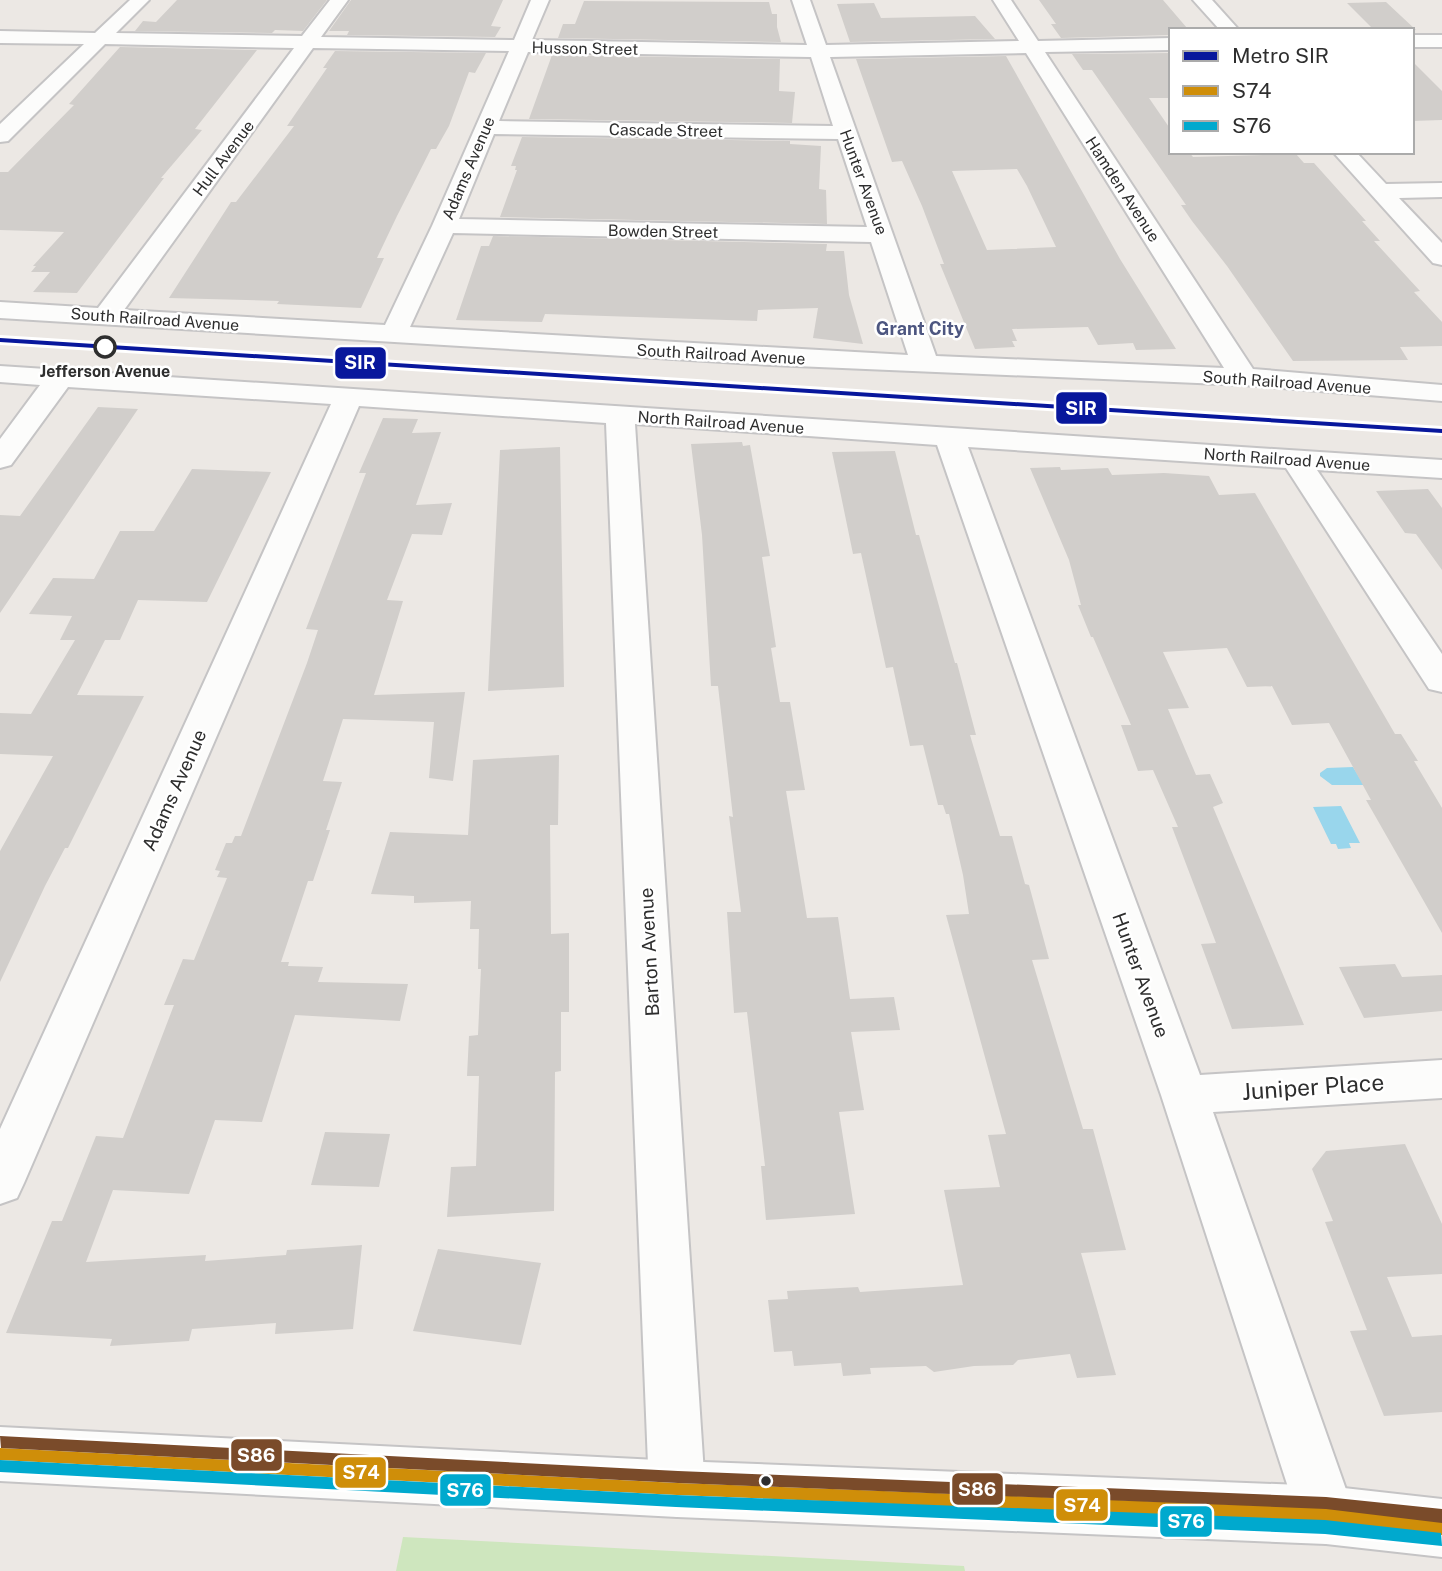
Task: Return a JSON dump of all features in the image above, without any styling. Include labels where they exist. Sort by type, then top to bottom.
[{"type":"street","points":[[0,136],[139,0]]},
{"type":"street","name":"Hull Avenue","points":[[106,316],[339,0]]},
{"type":"street","name":"Adams Avenue","points":[[394,334],[444,226],[540,0]]},
{"type":"street","name":"Hunter Avenue","points":[[801,0],[925,364]]},
{"type":"street","name":"Hamden Avenue","points":[[1002,0],[1244,377]]},
{"type":"street","points":[[1202,0],[1228,28]]},
{"type":"street","name":"Husson Street","points":[[0,37],[819,51],[1169,44]]},
{"type":"street","points":[[1414,41],[1442,41]]},
{"type":"street","name":"Cascade Street","points":[[486,127],[846,133]]},
{"type":"street","points":[[1346,154],[1442,258]]},
{"type":"street","points":[[1381,191],[1442,191]]},
{"type":"street","name":"Bowden Street","points":[[444,226],[883,235]]},
{"type":"street","name":"South Railroad Avenue","points":[[0,310],[925,364],[1244,377],[1442,393]]},
{"type":"street","name":"North Railroad Avenue","points":[[0,374],[1442,469]]},
{"type":"street","points":[[0,459],[60,378]]},
{"type":"street","name":"Adams Avenue","points":[[0,1183],[349,397]]},
{"type":"street","name":"Barton Avenue","points":[[620,415],[677,1489]]},
{"type":"street","name":"Hunter Avenue","points":[[949,436],[1184,1096],[1326,1515]]},
{"type":"street","points":[[1295,459],[1442,681]]},
{"type":"street","name":"Juniper Place","points":[[1184,1096],[1442,1079]]},
{"type":"street","points":[[0,1454],[677,1489],[1326,1515],[1442,1528]]},
{"type":"green space","points":[[403,1537],[964,1566],[965,1571],[396,1571]]},
{"type":"water","points":[[1353,767],[1364,785],[1332,785],[1320,776],[1327,768]]},
{"type":"water","points":[[1341,806],[1360,843],[1349,843],[1351,848],[1338,849],[1336,844],[1331,844],[1313,807]]},
{"type":"building","points":[[177,0],[327,0],[303,31],[135,31],[143,21],[156,22]]},
{"type":"building","points":[[351,0],[503,0],[491,26],[501,27],[495,37],[347,35],[349,31],[329,31]]},
{"type":"building","points":[[1039,0],[1163,0],[1187,28],[1169,28],[1169,35],[1061,38],[1051,24],[1056,24]]},
{"type":"building","points":[[584,1],[769,2],[772,14],[777,14],[781,42],[558,38],[563,24],[575,24]]},
{"type":"building","points":[[1386,2],[1414,28],[1372,28],[1347,3]]},
{"type":"building","points":[[874,3],[881,18],[975,16],[995,39],[850,42],[837,4]]},
{"type":"building","points":[[120,47],[257,50],[195,129],[202,130],[161,178],[164,178],[77,293],[33,292],[50,272],[31,272],[36,266],[33,266],[64,232],[0,230],[0,172],[8,172],[74,105],[69,104]]},
{"type":"building","points":[[335,51],[486,53],[475,73],[469,72],[449,126],[436,149],[431,149],[397,216],[377,258],[384,258],[361,308],[277,304],[279,301],[169,298],[231,202],[236,202],[294,126],[287,126],[327,68],[323,68]]},
{"type":"building","points":[[1169,53],[1169,98],[1149,98],[1169,127],[1169,154],[1191,154],[1193,157],[1296,154],[1304,163],[1314,163],[1366,221],[1362,221],[1380,241],[1374,241],[1420,291],[1414,292],[1442,322],[1442,346],[1400,347],[1408,360],[1293,361],[1192,221],[1181,205],[1186,205],[1092,70],[1083,70],[1072,54]]},
{"type":"building","points":[[552,55],[780,59],[779,91],[795,92],[792,123],[529,119]]},
{"type":"building","points":[[1006,56],[1120,259],[1176,349],[1136,350],[1133,343],[1098,345],[1088,327],[1012,329],[1017,341],[1012,341],[1015,347],[975,349],[940,264],[944,264],[922,206],[902,161],[892,162],[856,59]],"holes":[[[1017,169],[1056,247],[987,250],[952,171]]]},
{"type":"building","points":[[1414,63],[1442,91],[1442,120],[1414,121]]},
{"type":"building","points":[[522,137],[790,141],[790,144],[821,146],[819,189],[826,190],[827,224],[500,217],[517,170],[516,166],[511,166]]},
{"type":"building","points":[[493,236],[827,244],[826,251],[844,251],[849,295],[863,344],[813,338],[818,308],[758,310],[757,321],[545,314],[542,322],[456,320],[481,246],[489,246]]},
{"type":"building","points":[[98,407],[138,409],[0,613],[0,515],[20,516]]},
{"type":"building","points":[[383,418],[418,419],[412,433],[441,432],[416,505],[452,503],[442,535],[412,534],[387,600],[403,601],[374,695],[465,692],[453,781],[429,778],[434,722],[343,719],[323,781],[342,782],[326,830],[330,830],[313,881],[308,881],[281,962],[289,962],[288,966],[323,967],[318,982],[408,984],[400,1021],[295,1015],[262,1122],[215,1120],[189,1194],[113,1190],[86,1262],[206,1255],[205,1261],[286,1255],[287,1250],[362,1245],[353,1329],[275,1334],[276,1323],[192,1329],[189,1341],[110,1346],[112,1339],[6,1333],[52,1221],[62,1221],[96,1136],[123,1138],[174,1005],[164,1005],[183,959],[194,960],[227,878],[217,877],[220,871],[215,870],[226,843],[232,843],[235,836],[241,836],[307,663],[318,630],[306,629],[366,473],[359,473]]},
{"type":"building","points":[[742,442],[743,446],[750,445],[770,556],[762,557],[776,647],[771,648],[780,702],[790,702],[805,790],[786,791],[807,918],[838,917],[850,999],[894,997],[900,1030],[851,1032],[864,1110],[839,1112],[855,1214],[766,1220],[761,1166],[765,1166],[747,1012],[734,1013],[727,912],[741,912],[729,816],[733,817],[718,686],[711,686],[702,535],[691,444]]},
{"type":"building","points":[[560,447],[564,687],[488,691],[500,450]]},
{"type":"building","points":[[895,451],[916,535],[919,535],[957,663],[976,735],[970,735],[1000,836],[1012,836],[1025,884],[1029,885],[1049,959],[1032,960],[1083,1129],[1093,1129],[1126,1250],[1081,1253],[1116,1375],[1077,1378],[1070,1354],[1018,1360],[1013,1365],[974,1366],[934,1372],[926,1366],[870,1368],[871,1374],[843,1376],[841,1363],[794,1366],[792,1351],[774,1352],[768,1300],[788,1299],[787,1291],[858,1287],[860,1292],[963,1285],[944,1190],[1000,1187],[988,1135],[1006,1134],[946,915],[969,914],[963,875],[949,814],[946,814],[943,805],[938,805],[923,745],[910,746],[893,667],[886,668],[861,553],[853,554],[832,452]]},
{"type":"building","points":[[1060,467],[1061,470],[1108,468],[1112,475],[1164,473],[1209,476],[1219,495],[1255,493],[1395,734],[1401,734],[1418,761],[1414,761],[1442,808],[1442,933],[1366,800],[1371,800],[1329,723],[1292,725],[1272,686],[1247,687],[1227,648],[1163,652],[1189,708],[1168,709],[1196,775],[1210,774],[1223,803],[1213,807],[1304,1025],[1232,1029],[1201,944],[1216,943],[1172,827],[1178,827],[1153,770],[1138,771],[1121,725],[1131,725],[1078,605],[1081,605],[1069,560],[1030,468]]},
{"type":"building","points":[[192,469],[271,472],[207,602],[138,600],[120,640],[105,640],[77,695],[144,696],[68,848],[65,848],[45,886],[0,982],[0,851],[53,756],[0,754],[0,713],[31,714],[75,640],[60,640],[72,616],[29,614],[53,578],[94,579],[120,531],[154,531]]},
{"type":"building","points":[[1428,489],[1442,508],[1442,570],[1416,534],[1405,533],[1376,491]]},
{"type":"building","points":[[559,755],[558,825],[550,825],[551,934],[569,933],[569,1012],[561,1012],[561,1071],[555,1072],[554,1211],[447,1217],[451,1167],[476,1166],[479,1076],[467,1076],[469,1036],[478,1035],[481,969],[478,969],[479,929],[470,929],[471,901],[414,903],[414,896],[371,894],[390,832],[468,835],[473,760]]},
{"type":"building","points":[[1395,964],[1402,977],[1442,975],[1442,1011],[1364,1018],[1339,967]]},
{"type":"building","points":[[325,1132],[390,1134],[379,1187],[311,1185]]},
{"type":"building","points":[[1405,1144],[1442,1224],[1442,1274],[1387,1277],[1412,1337],[1442,1335],[1442,1412],[1384,1416],[1350,1331],[1367,1330],[1325,1222],[1333,1221],[1312,1169],[1326,1151]]},
{"type":"building","points":[[438,1249],[541,1263],[521,1345],[413,1331]]},
{"type":"metro line","name":"SIR","points":[[0,340],[1442,431]]},
{"type":"transit line","name":"S86","points":[[1,1442],[678,1477],[1326,1503],[1442,1516]]},
{"type":"transit line","name":"S74","points":[[0,1454],[677,1489],[1326,1515],[1442,1528]]},
{"type":"transit line","name":"S76","points":[[0,1466],[676,1501],[1325,1527],[1441,1540]]},
{"type":"place","name":"Jefferson Avenue","points":[[105,347]]},
{"type":"district","name":"Grant City","points":[[920,329]]}]
